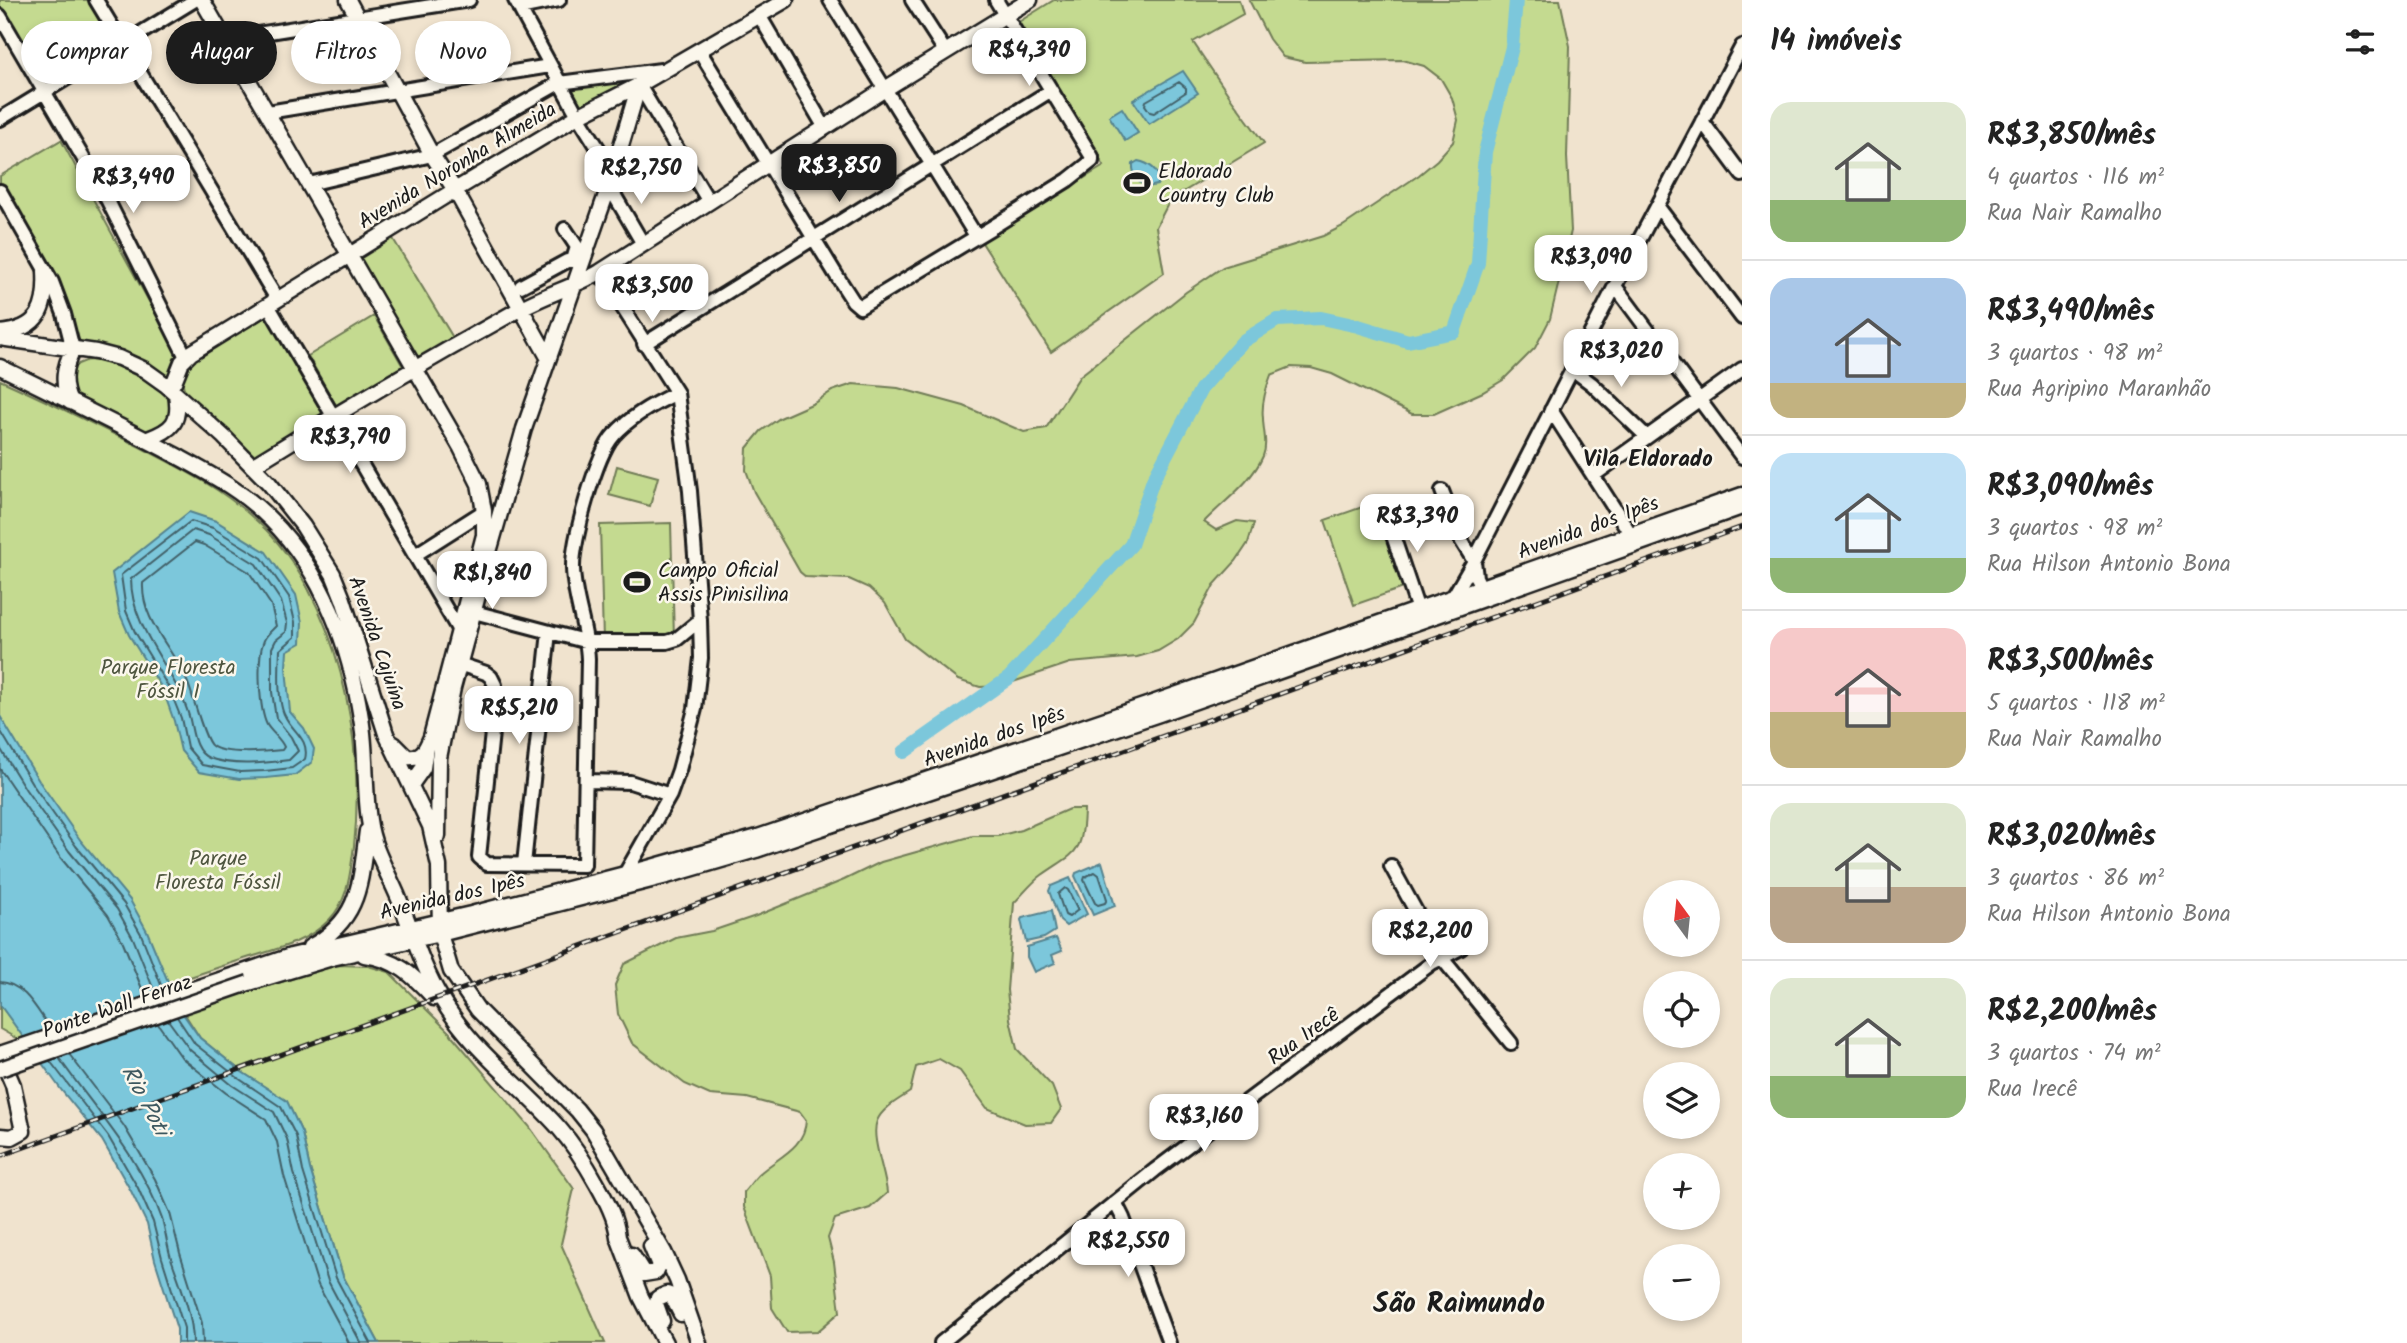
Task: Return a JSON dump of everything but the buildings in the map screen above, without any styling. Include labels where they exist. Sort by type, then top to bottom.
[{"type":"main road","points":[[202,0],[215,21]]},
{"type":"main road","points":[[348,0],[432,155],[455,190],[548,357]]},
{"type":"main road","name":"Avenida Noronha Almeida","points":[[171,390],[186,357],[578,116],[639,85],[786,0]]},
{"type":"main road","points":[[252,466],[334,415],[522,308],[600,272],[945,51],[1031,0]]},
{"type":"main road","points":[[252,84],[416,368],[479,484],[484,511],[484,536],[458,629],[439,758],[439,866]]},
{"type":"main road","points":[[411,785],[423,768],[426,748],[474,612],[501,509],[548,357],[574,286],[578,261],[609,186],[639,85]]},
{"type":"main road","points":[[0,336],[25,327],[39,314],[46,288],[46,271]]},
{"type":"main road","name":"Avenida Cajuína","points":[[0,336],[96,352],[119,358],[145,370],[171,390],[252,466],[287,504],[333,574],[354,629],[386,734],[430,826],[439,866],[440,927],[446,961],[462,990],[478,1010],[577,1110],[593,1130],[639,1212]]},
{"type":"main road","points":[[70,402],[64,377],[66,363],[73,349]]},
{"type":"main road","name":"Avenida Cajuína","points":[[0,367],[148,439],[222,479],[272,521],[311,572],[334,619],[353,680],[364,739],[369,819],[376,852],[399,898],[411,934],[436,989],[454,1021]]},
{"type":"main road","points":[[148,439],[161,434],[174,423],[178,413],[171,390]]},
{"type":"main road","name":"Avenida dos Ipês","points":[[1483,594],[1630,533],[1742,495]]},
{"type":"main road","name":"Avenida dos Ipês","points":[[247,977],[291,957],[411,934],[717,862],[1455,603],[1742,507]]},
{"type":"main road","name":"Avenida dos Ipês","points":[[1148,712],[1418,610],[1455,603]]},
{"type":"main road","points":[[386,734],[407,757],[417,757],[426,748]]},
{"type":"main road","name":"Avenida dos Ipês","points":[[440,927],[471,914],[625,874],[911,793]]},
{"type":"main road","points":[[291,957],[329,936],[350,912],[360,877],[369,819]]},
{"type":"main road","name":"Avenida dos Ipês","points":[[247,977],[352,954],[411,934]]},
{"type":"main road","points":[[352,954],[378,957],[407,970],[570,1142],[602,1193],[642,1272],[648,1275],[656,1272],[659,1265],[639,1212]]},
{"type":"main road","name":"Ponte Wall Ferraz","points":[[0,1055],[247,977]]},
{"type":"main road","name":"Ponte Wall Ferraz","points":[[0,1069],[247,977]]},
{"type":"main road","points":[[0,1055],[13,1085],[23,1130],[12,1137],[0,1136]]},
{"type":"main road","points":[[639,1212],[658,1241],[677,1280],[698,1343]]},
{"type":"main road","points":[[617,1226],[618,1237],[641,1297],[665,1343]]},
{"type":"main road","points":[[671,1343],[656,1304],[658,1298],[667,1294],[674,1299],[698,1343]]},
{"type":"street","points":[[96,0],[108,21]]},
{"type":"street","points":[[152,27],[195,0]]},
{"type":"street","points":[[277,31],[469,0]]},
{"type":"street","points":[[559,0],[517,4],[559,83],[613,172]]},
{"type":"street","points":[[830,0],[976,236]]},
{"type":"street","points":[[912,0],[945,51]]},
{"type":"street","points":[[699,50],[853,301],[857,306],[863,306],[1085,168],[1092,157],[1049,91],[996,0]]},
{"type":"street","points":[[760,15],[825,128]]},
{"type":"street","points":[[0,16],[106,198],[186,357]]},
{"type":"street","points":[[1455,603],[1615,285],[1742,46]]},
{"type":"street","points":[[268,112],[550,66]]},
{"type":"street","points":[[309,184],[432,155],[559,83],[661,70]]},
{"type":"street","points":[[0,119],[59,84]]},
{"type":"street","points":[[145,84],[273,302],[334,415],[458,629]]},
{"type":"street","points":[[639,85],[709,202]]},
{"type":"street","points":[[645,344],[1049,91]]},
{"type":"street","points":[[1702,121],[1742,175]]},
{"type":"street","points":[[609,186],[643,243]]},
{"type":"street","points":[[0,191],[46,271],[64,314],[73,349]]},
{"type":"street","points":[[1658,207],[1742,318]]},
{"type":"street","points":[[521,286],[567,261],[578,261],[577,247],[565,229]]},
{"type":"street","points":[[600,272],[677,393],[690,491],[700,620],[701,659],[695,709],[683,758],[670,794],[625,874]]},
{"type":"street","points":[[1615,285],[1742,457]]},
{"type":"street","points":[[1572,369],[1592,384],[1647,437]]},
{"type":"street","points":[[1594,475],[1742,369]]},
{"type":"street","points":[[454,670],[486,673],[495,685],[478,853],[480,860],[487,864],[584,865],[588,642],[577,600],[573,559],[578,531],[608,443],[626,424],[677,393]]},
{"type":"street","points":[[1551,410],[1630,533]]},
{"type":"street","points":[[1442,491],[1461,540],[1474,561],[1476,577],[1483,594]]},
{"type":"street","points":[[1384,509],[1418,610]]},
{"type":"street","points":[[415,555],[484,511]]},
{"type":"street","points":[[474,612],[588,642],[667,642],[677,639],[700,620]]},
{"type":"street","points":[[524,864],[549,632]]},
{"type":"street","points":[[586,781],[630,782],[670,794]]},
{"type":"street","points":[[1391,866],[1441,957],[1511,1043]]},
{"type":"street","name":"Rua Irecê","points":[[941,1343],[1182,1149],[1441,957],[1461,948]]},
{"type":"street","points":[[1115,1202],[1169,1343]]},
{"type":"green space","points":[[0,0],[90,0],[102,21],[21,21],[21,48],[0,12]]},
{"type":"green space","name":"Eldorado Country Club","points":[[1054,0],[1239,0],[1243,14],[1193,42],[1264,143],[1170,200],[1156,227],[1164,273],[1051,352],[981,241],[1104,166],[1017,23]]},
{"type":"green space","points":[[1249,0],[1560,0],[1570,46],[1567,157],[1571,231],[1550,319],[1535,348],[1503,380],[1434,414],[1412,414],[1332,374],[1311,368],[1291,367],[1271,375],[1263,407],[1263,456],[1245,483],[1204,522],[1216,530],[1237,521],[1254,523],[1248,543],[1214,585],[1194,623],[1178,639],[1158,651],[1137,657],[1070,663],[1001,686],[980,687],[958,680],[905,639],[885,603],[869,588],[849,579],[806,577],[800,572],[754,492],[746,470],[747,448],[761,431],[780,418],[814,403],[832,391],[853,384],[898,388],[964,406],[1024,432],[1046,428],[1080,376],[1186,292],[1223,267],[1323,236],[1343,226],[1419,175],[1453,142],[1458,120],[1452,98],[1441,79],[1424,66],[1403,60],[1305,62],[1283,57],[1269,39]]},
{"type":"green space","points":[[645,72],[580,107],[568,85]]},
{"type":"green space","points":[[61,140],[177,353],[169,374],[165,376],[85,348],[0,185],[0,176]]},
{"type":"green space","points":[[392,237],[455,341],[419,362],[357,257]]},
{"type":"green space","points":[[266,315],[325,417],[251,459],[184,390],[182,378],[185,363]]},
{"type":"green space","points":[[374,316],[405,370],[338,409],[308,356]]},
{"type":"green space","points":[[88,360],[122,366],[143,376],[170,399],[171,419],[149,434],[72,397],[71,370]]},
{"type":"green space","name":"Parque Floresta Fóssil I","points":[[0,380],[170,463],[216,489],[245,510],[286,553],[308,589],[327,630],[340,673],[350,717],[357,805],[348,885],[341,904],[329,920],[311,935],[278,949],[169,984],[185,1011],[338,965],[368,966],[389,972],[449,1032],[529,1126],[574,1189],[561,1244],[605,1343],[379,1343],[343,1276],[310,1169],[302,1133],[287,1102],[242,1072],[200,1038],[0,724]]},
{"type":"green space","points":[[617,466],[658,477],[650,506],[609,495]]},
{"type":"green space","points":[[1374,503],[1403,588],[1354,605],[1325,520]]},
{"type":"green space","name":"Campo Oficial Assis Pinisilina","points":[[671,523],[674,639],[603,641],[600,525]]},
{"type":"green space","points":[[1069,809],[1084,809],[1079,844],[1070,856],[1038,878],[1014,903],[1007,990],[1017,1049],[1052,1086],[1061,1109],[1051,1123],[1025,1124],[987,1108],[960,1071],[939,1059],[916,1067],[910,1092],[883,1112],[875,1128],[887,1193],[870,1208],[835,1219],[828,1238],[840,1312],[818,1331],[787,1332],[772,1308],[770,1276],[744,1207],[744,1192],[759,1174],[796,1145],[806,1120],[800,1112],[747,1098],[710,1095],[685,1084],[632,1043],[618,1014],[615,985],[624,964],[676,938],[712,931],[756,916],[881,862],[973,836],[998,836],[1021,830]]},
{"type":"green space","points":[[0,1005],[33,1048],[0,1029]]},
{"type":"water","points":[[1183,71],[1198,93],[1149,124],[1133,100]]},
{"type":"water","points":[[1122,108],[1138,133],[1125,141],[1109,116]]},
{"type":"water","points":[[1138,161],[1149,165],[1159,176],[1157,185],[1147,187],[1139,181],[1133,167]]},
{"type":"water","points":[[189,512],[216,521],[266,552],[296,595],[302,622],[301,643],[287,651],[290,712],[304,728],[314,749],[312,762],[295,775],[239,779],[199,772],[181,751],[163,690],[129,635],[119,612],[112,573]]},
{"type":"water","name":"Rio Poti","points":[[0,716],[39,781],[81,841],[130,900],[147,931],[179,1008],[200,1038],[242,1072],[287,1101],[302,1133],[310,1169],[343,1276],[379,1343],[177,1343],[177,1329],[155,1260],[147,1224],[131,1191],[102,1140],[62,1091],[0,1005]]},
{"type":"water","points":[[1102,862],[1115,906],[1093,915],[1075,876],[1076,873]]},
{"type":"water","points":[[1070,878],[1087,914],[1066,926],[1060,921],[1049,891],[1051,886]]},
{"type":"water","points":[[1051,911],[1055,931],[1044,938],[1026,942],[1022,918]]},
{"type":"water","points":[[1056,938],[1062,951],[1052,955],[1055,963],[1034,972],[1027,957],[1027,947]]},
{"type":"waterway","points":[[904,752],[1009,678],[1131,545],[1153,480],[1201,389],[1243,341],[1277,320],[1321,318],[1408,341],[1454,332],[1478,263],[1485,152],[1512,47],[1516,0]]},
{"type":"railway","points":[[0,1156],[1742,527]]},
{"type":"place","name":"Eldorado Country Club","points":[[1137,183]]},
{"type":"place","name":"Campo Oficial Assis Pinisilina","points":[[637,582]]},
{"type":"district","name":"Vila Eldorado","points":[[1648,458]]},
{"type":"district","name":"São Raimundo","points":[[1459,1302]]},
{"type":"park label","name":"Parque Floresta Fóssil","points":[[218,870]]}]
